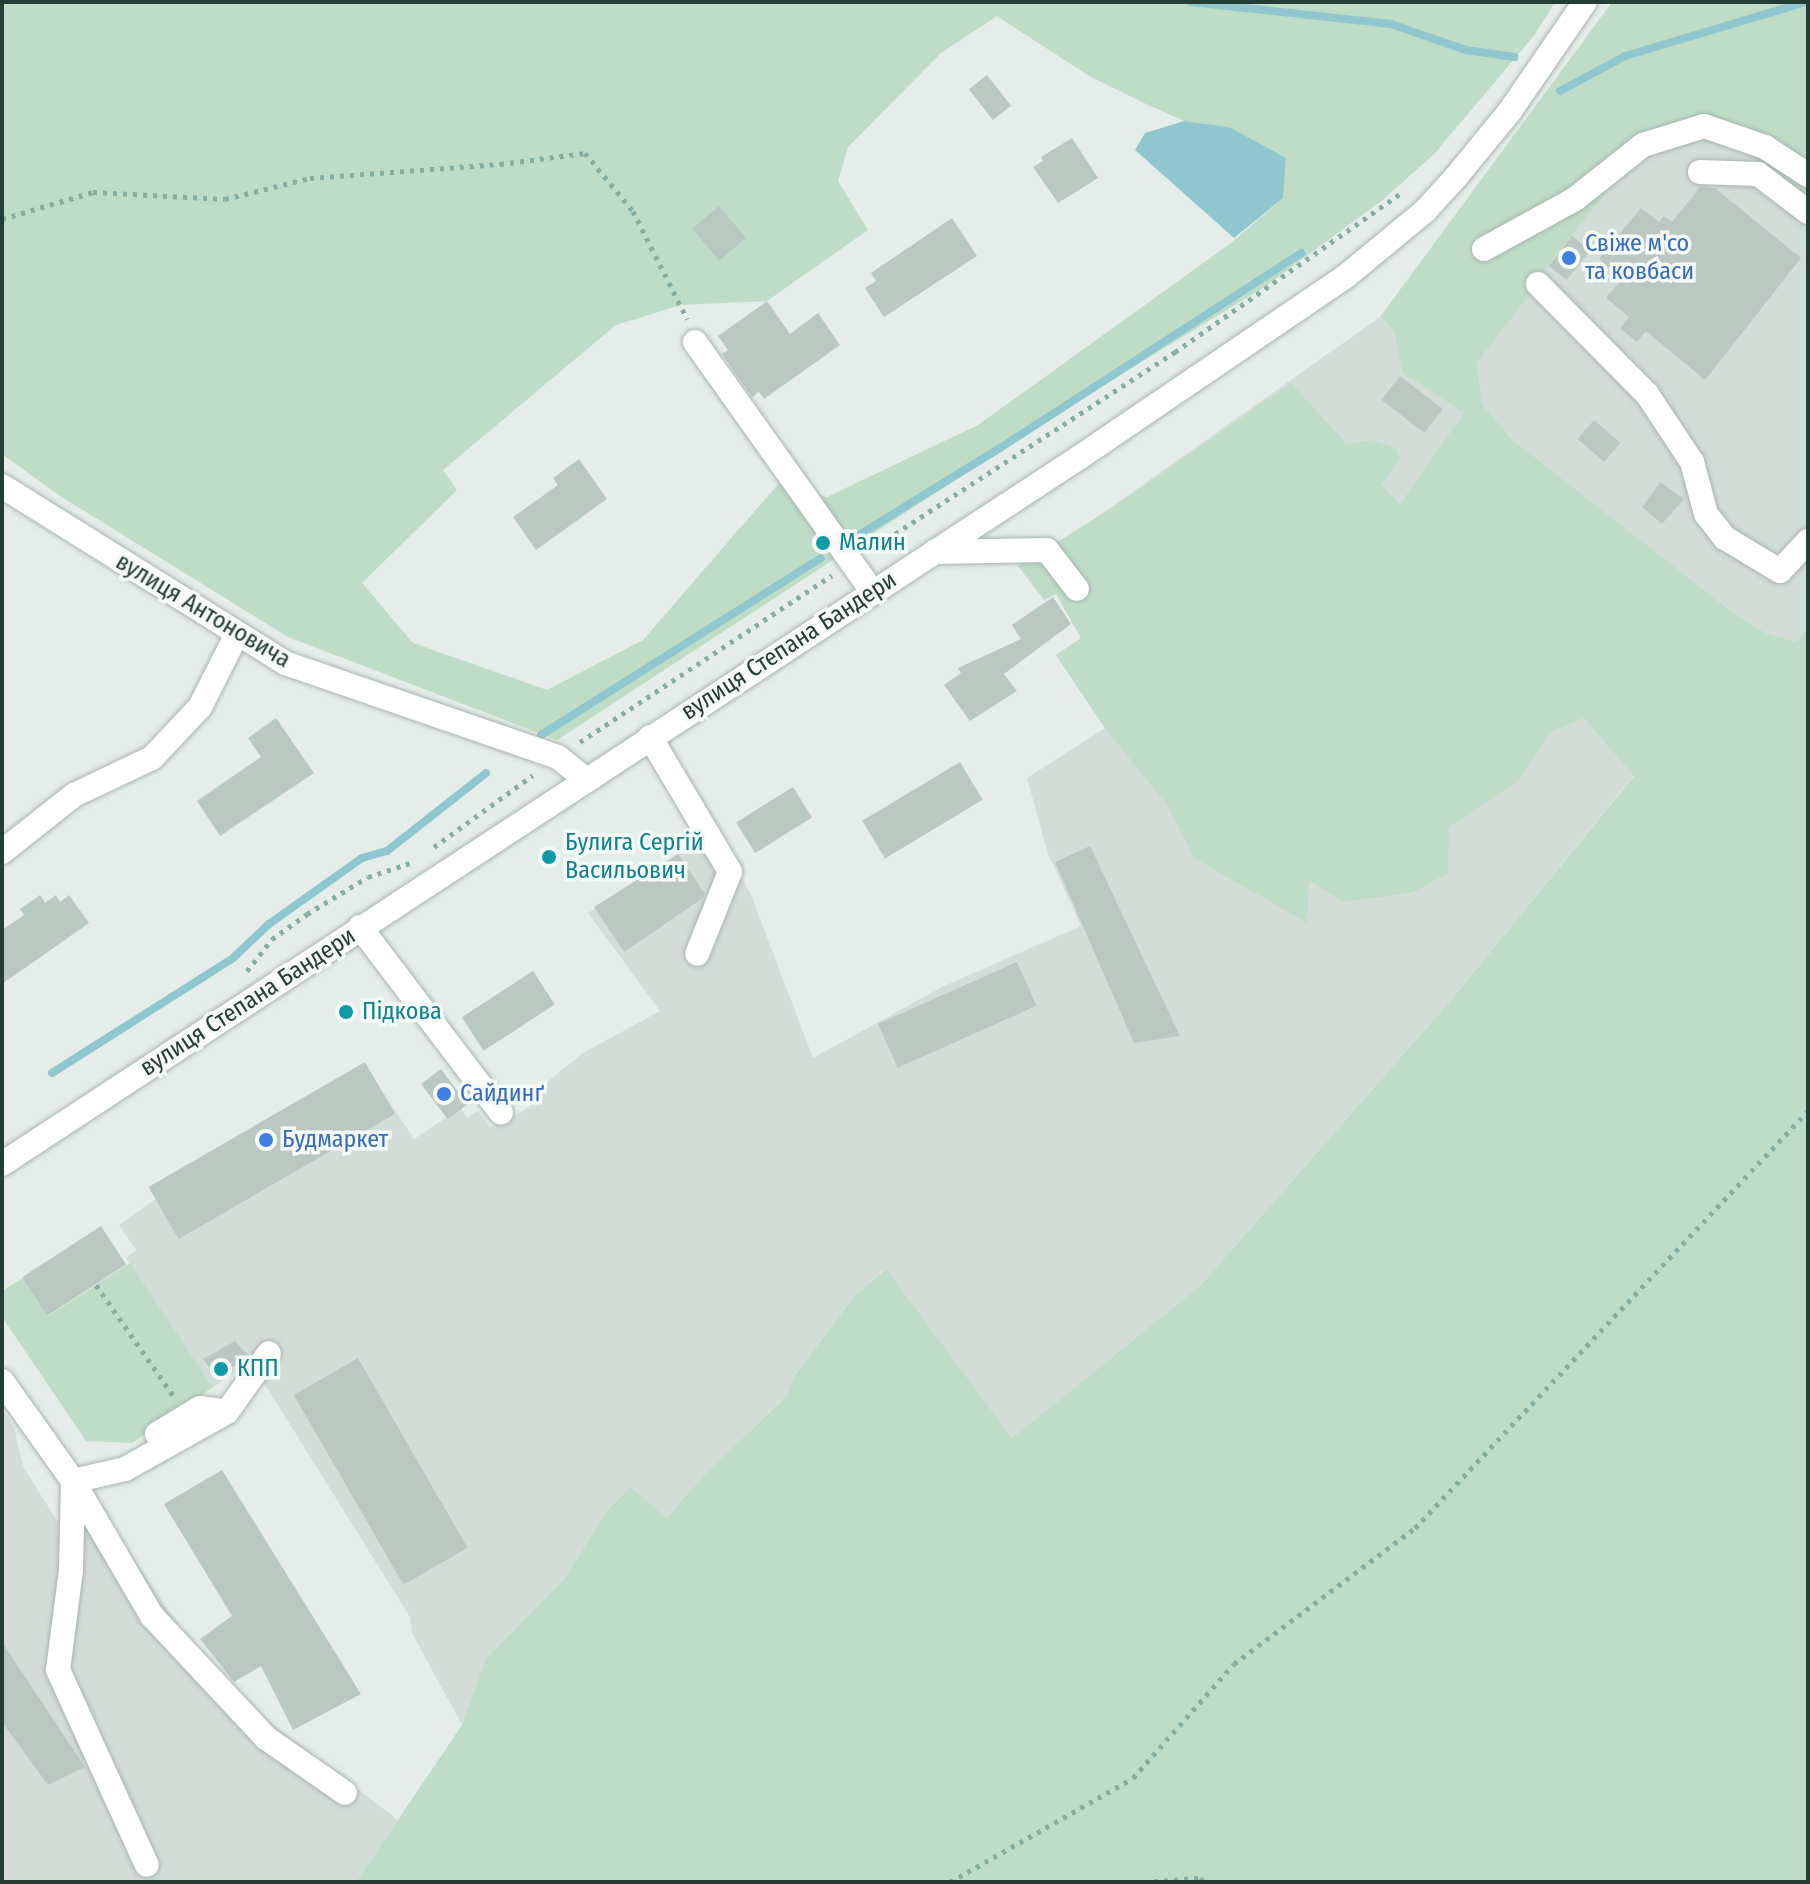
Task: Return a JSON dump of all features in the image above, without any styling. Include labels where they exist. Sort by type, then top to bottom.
[{"type":"street","name":"вулиця Степана Бандери","points":[[2,1164],[1080,457],[1376,253],[1425,211],[1456,177],[1534,79],[1585,2]]},
{"type":"street","points":[[1484,249],[1575,199],[1643,145],[1704,126],[1765,147],[1808,175]]},
{"type":"street","points":[[1700,172],[1758,174],[1808,212]]},
{"type":"street","points":[[1538,284],[1647,394],[1692,462],[1706,514],[1725,538],[1780,571],[1808,541]]},
{"type":"street","points":[[695,342],[872,591]]},
{"type":"street","name":"вулиця Антоновича","points":[[2,486],[285,663],[558,757]]},
{"type":"street","points":[[934,552],[1047,550],[1077,589]]},
{"type":"street","points":[[2,852],[74,795],[152,758],[200,707],[237,634]]},
{"type":"street","points":[[650,737],[730,872],[697,954]]},
{"type":"street","points":[[558,757],[585,779]]},
{"type":"street","points":[[360,927],[501,1113]]},
{"type":"street","points":[[73,1481],[130,1459],[227,1412],[269,1353]]},
{"type":"street","points":[[2,1381],[73,1481],[152,1616],[266,1738],[345,1793]]},
{"type":"street","points":[[130,1459],[191,1408],[227,1412]]},
{"type":"street","points":[[73,1481],[71,1570],[58,1670],[147,1865]]},
{"type":"path","points":[[2,219],[93,192],[225,199],[310,178],[500,164],[585,153],[633,211],[681,305],[695,342]]},
{"type":"path","points":[[241,977],[272,939],[307,914],[368,877],[412,863],[558,757],[852,561],[1175,352],[1412,186]]},
{"type":"path","points":[[950,1882],[1133,1778],[1234,1664],[1415,1528],[1808,1111]]},
{"type":"path","points":[[96,1285],[191,1408]]},
{"type":"path","points":[[1144,1882],[1200,1878],[1204,1882]]},
{"type":"shaded area","points":[[1701,142],[1741,150],[1808,195],[1808,628],[1796,642],[1766,633],[1736,615],[1513,440],[1482,404],[1477,363],[1538,284],[1548,265],[1633,160]]},
{"type":"shaded area","points":[[1380,317],[1470,406],[1400,505],[1634,775],[1452,999],[1200,1286],[1012,1438],[885,1269],[856,1294],[793,1378],[787,1396],[707,1472],[665,1519],[631,1488],[607,1511],[564,1579],[485,1660],[462,1725],[412,1633],[410,1617],[251,1362],[213,1387],[126,1258],[136,1250],[119,1225],[156,1199],[168,1218],[379,1086],[414,1139],[461,1108],[467,1118],[478,1111],[490,1127],[517,1115],[533,1104],[531,1098],[552,1078],[583,1053],[660,1011],[588,913],[680,853],[720,834],[751,895],[813,1058],[942,987],[1081,926],[1048,854],[1027,778],[1105,728],[1056,655],[1126,609],[1073,534]]},
{"type":"shaded area","points":[[2,1408],[14,1427],[23,1466],[57,1521],[94,1500],[189,1641],[234,1695],[398,1820],[356,1882],[2,1882]]},
{"type":"green space","points":[[2,2],[1555,2],[1536,33],[1435,153],[1384,199],[1266,286],[1058,413],[557,740],[288,637],[60,496],[2,454]],"holes":[[[997,16],[1089,76],[1184,121],[1229,127],[1283,198],[1231,243],[978,425],[827,497],[779,483],[643,640],[547,690],[413,643],[362,583],[457,490],[443,470],[616,325],[681,305],[767,301],[868,230],[838,181],[848,147],[941,53]]]},
{"type":"green space","points":[[1612,2],[1808,2],[1808,195],[1741,150],[1701,142],[1633,160],[1548,265],[1538,284],[1477,363],[1482,404],[1513,440],[1736,615],[1766,633],[1796,642],[1808,628],[1808,1882],[356,1882],[462,1725],[485,1660],[564,1579],[607,1511],[631,1487],[666,1518],[707,1472],[787,1396],[793,1378],[856,1294],[886,1269],[1012,1438],[1200,1286],[1452,999],[1634,776],[1584,718],[1550,732],[1519,780],[1449,827],[1448,873],[1413,892],[1344,902],[1309,881],[1307,923],[1194,858],[1167,805],[1105,728],[1056,655],[1081,638],[1056,594],[1044,600],[1018,566],[1112,508],[1291,383],[1347,444],[1371,440],[1396,448],[1400,458],[1382,485],[1400,504],[1464,413],[1403,373],[1394,331],[1380,317]]},
{"type":"green space","points":[[130,1263],[213,1387],[132,1443],[86,1441],[2,1317],[2,1291],[23,1278],[48,1316]]},
{"type":"water","points":[[1184,121],[1229,127],[1286,158],[1283,198],[1234,238],[1135,150],[1145,133]]},
{"type":"building","points":[[987,75],[1011,106],[993,120],[969,89]]},
{"type":"building","points":[[1072,138],[1098,178],[1058,203],[1033,167],[1043,161],[1041,157]]},
{"type":"building","points":[[1700,187],[1715,188],[1801,258],[1705,380],[1646,331],[1637,342],[1620,328],[1629,317],[1606,298],[1622,279],[1599,259],[1641,208],[1659,222],[1664,216],[1672,222]]},
{"type":"building","points":[[719,206],[746,238],[719,261],[692,228]]},
{"type":"building","points":[[952,218],[977,256],[884,317],[865,288],[876,281],[871,273]]},
{"type":"building","name":"Свіже м'со та ковбаси","points":[[1572,236],[1590,250],[1567,280],[1549,266]]},
{"type":"building","points":[[767,301],[790,334],[818,313],[840,345],[764,399],[759,392],[752,397],[722,354],[728,350],[718,336]]},
{"type":"building","points":[[1400,376],[1443,409],[1424,433],[1382,400]]},
{"type":"building","points":[[1594,420],[1620,443],[1604,462],[1578,439]]},
{"type":"building","points":[[579,459],[607,499],[536,550],[513,517],[558,485],[553,478]]},
{"type":"building","points":[[1660,482],[1684,499],[1662,524],[1642,507]]},
{"type":"building","points":[[1053,597],[1071,624],[1004,674],[1017,691],[970,721],[944,685],[961,673],[958,668],[1021,639],[1012,625]]},
{"type":"building","points":[[276,718],[314,773],[220,836],[197,801],[261,757],[248,738]]},
{"type":"building","points":[[960,762],[983,800],[885,858],[862,821]]},
{"type":"building","points":[[793,787],[812,818],[755,853],[736,823]]},
{"type":"building","points":[[1090,846],[1180,1036],[1134,1043],[1055,862]]},
{"type":"building","points":[[678,854],[705,894],[703,898],[624,952],[594,907]]},
{"type":"building","points":[[40,895],[45,903],[56,895],[60,902],[69,895],[89,923],[2,984],[2,930],[24,915],[20,909]]},
{"type":"building","points":[[1017,962],[1037,1006],[898,1068],[878,1024]]},
{"type":"building","points":[[533,971],[555,1005],[483,1051],[462,1017]]},
{"type":"building","points":[[365,1062],[395,1114],[178,1239],[148,1187]]},
{"type":"building","name":"Сайдинґ","points":[[441,1069],[467,1104],[448,1119],[421,1084]]},
{"type":"building","points":[[101,1226],[126,1265],[47,1316],[22,1277]]},
{"type":"building","name":"КПП","points":[[235,1341],[249,1356],[217,1378],[203,1359]]},
{"type":"building","points":[[358,1358],[468,1548],[403,1585],[294,1395]]},
{"type":"building","points":[[222,1470],[361,1694],[293,1730],[261,1666],[234,1682],[200,1639],[232,1616],[164,1504]]},
{"type":"building","points":[[2,1642],[85,1767],[48,1785],[2,1722]]},
{"type":"waterway","points":[[1191,2],[1391,24],[1466,50],[1514,57]]},
{"type":"waterway","points":[[1560,91],[1625,56],[1806,2]]},
{"type":"waterway","points":[[859,535],[1000,448],[1301,253]]},
{"type":"waterway","points":[[541,735],[821,558]]},
{"type":"waterway","points":[[52,1073],[233,958],[269,924],[362,858],[387,851],[486,773]]},
{"type":"place","name":"Свіже м'со та ковбаси","points":[[1569,258]]},
{"type":"place","name":"Малин","points":[[823,543]]},
{"type":"place","name":"Булига Сергій Васильович","points":[[549,857]]},
{"type":"place","name":"Підкова","points":[[346,1012]]},
{"type":"place","name":"Сайдинґ","points":[[444,1094]]},
{"type":"place","name":"Будмаркет","points":[[266,1140]]},
{"type":"place","name":"КПП","points":[[221,1369]]}]
